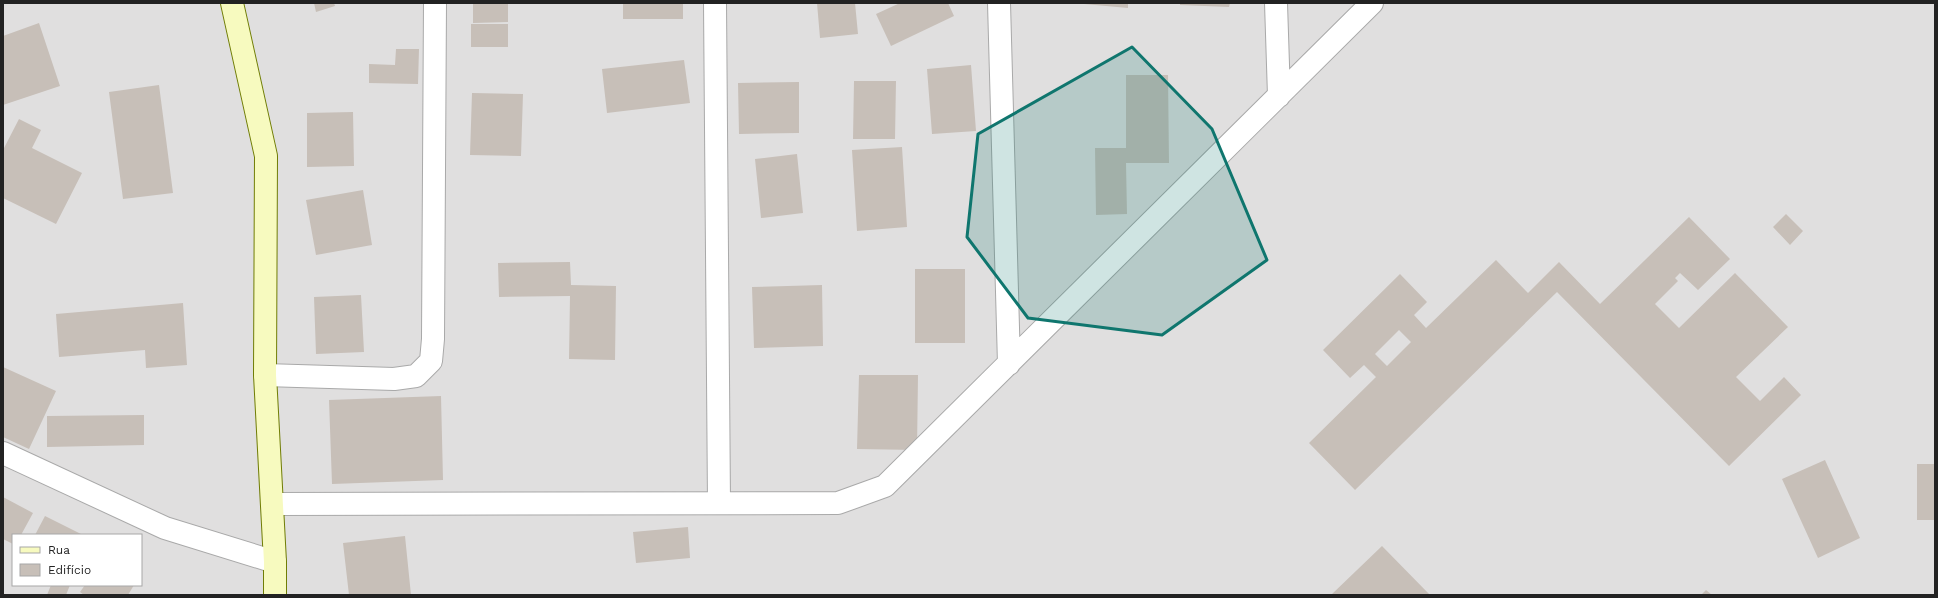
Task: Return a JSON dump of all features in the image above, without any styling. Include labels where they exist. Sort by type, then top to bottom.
[{"type":"street","points":[[232,3],[266,156],[265,375],[276,562],[275,595]]},
{"type":"street","points":[[265,375],[394,380],[416,376],[431,362],[433,339],[435,3]]},
{"type":"street","points":[[715,3],[718,503]]},
{"type":"street","points":[[999,3],[1009,364]]},
{"type":"street","points":[[1276,3],[1279,96]]},
{"type":"street","points":[[273,504],[838,503],[885,486],[1372,3]]},
{"type":"street","points":[[3,453],[164,528],[276,562]]},
{"type":"highlighted area","points":[[1132,47],[1212,129],[1267,260],[1162,335],[1028,318],[967,237],[978,134]]},
{"type":"shaded area","points":[[3,3],[1935,3],[1935,595],[3,595]]},
{"type":"building","points":[[314,3],[334,3],[335,6],[316,12]]},
{"type":"building","points":[[473,3],[508,3],[508,22],[473,23]]},
{"type":"building","points":[[623,3],[683,3],[683,19],[623,19]]},
{"type":"building","points":[[817,3],[855,3],[858,34],[820,38]]},
{"type":"building","points":[[900,3],[948,3],[954,16],[891,46],[876,14]]},
{"type":"building","points":[[1073,3],[1128,3],[1128,8]]},
{"type":"building","points":[[1180,3],[1230,3],[1229,7],[1180,5]]},
{"type":"building","points":[[39,23],[60,86],[3,105],[3,36]]},
{"type":"building","points":[[471,24],[508,24],[508,47],[471,47]]},
{"type":"building","points":[[396,49],[419,49],[418,84],[369,83],[369,64],[395,65]]},
{"type":"building","points":[[684,60],[690,103],[607,113],[602,69]]},
{"type":"building","points":[[971,65],[976,131],[932,134],[927,69]]},
{"type":"building","points":[[1126,75],[1168,75],[1169,163],[1126,163],[1127,214],[1096,215],[1095,148],[1126,148]]},
{"type":"building","points":[[854,81],[896,81],[895,139],[853,139]]},
{"type":"building","points":[[799,82],[799,133],[739,134],[738,83]]},
{"type":"building","points":[[159,85],[173,193],[123,199],[109,92]]},
{"type":"building","points":[[472,93],[523,94],[521,156],[470,155]]},
{"type":"building","points":[[353,112],[354,166],[307,167],[307,113]]},
{"type":"building","points":[[19,119],[41,130],[32,148],[82,173],[56,224],[3,198],[3,150]]},
{"type":"building","points":[[902,147],[907,227],[857,231],[852,150]]},
{"type":"building","points":[[797,154],[803,213],[761,218],[755,159]]},
{"type":"building","points":[[363,190],[372,245],[316,255],[306,200]]},
{"type":"building","points":[[1786,214],[1803,231],[1790,245],[1773,227]]},
{"type":"building","points":[[1689,217],[1730,259],[1698,290],[1680,273],[1675,278],[1678,281],[1655,304],[1679,328],[1735,273],[1788,327],[1736,377],[1760,401],[1784,377],[1801,395],[1729,466],[1557,292],[1355,490],[1309,443],[1376,377],[1364,365],[1350,378],[1323,350],[1400,274],[1427,302],[1414,315],[1426,328],[1496,260],[1528,293],[1559,262],[1600,304]],"holes":[[[1399,330],[1411,342],[1387,366],[1375,354]]]},
{"type":"building","points":[[570,262],[571,285],[616,286],[615,360],[569,359],[570,296],[499,297],[498,263]]},
{"type":"building","points":[[915,269],[965,269],[965,343],[915,343]]},
{"type":"building","points":[[822,285],[823,346],[754,348],[752,287]]},
{"type":"building","points":[[361,295],[364,352],[316,354],[314,297]]},
{"type":"building","points":[[183,303],[187,365],[146,368],[145,350],[59,357],[56,314]]},
{"type":"building","points":[[3,367],[56,391],[29,449],[3,437]]},
{"type":"building","points":[[859,375],[918,375],[917,450],[857,449]]},
{"type":"building","points":[[441,396],[443,480],[332,484],[329,400]]},
{"type":"building","points":[[144,415],[144,445],[47,447],[47,416]]},
{"type":"building","points":[[1825,460],[1860,538],[1818,558],[1782,479]]},
{"type":"building","points":[[1917,464],[1935,464],[1935,520],[1917,520]]},
{"type":"building","points":[[3,497],[33,513],[22,534],[12,534],[12,544],[3,539]]},
{"type":"building","points":[[45,516],[81,534],[36,534]]},
{"type":"building","points":[[688,527],[690,558],[636,563],[633,532]]},
{"type":"building","points":[[405,536],[411,595],[349,595],[343,543]]},
{"type":"building","points":[[1382,546],[1430,595],[1332,594]]},
{"type":"building","points":[[51,586],[70,586],[66,595],[47,595]]},
{"type":"building","points":[[84,586],[133,586],[128,595],[84,595],[80,592]]},
{"type":"building","points":[[1706,590],[1712,595],[1701,595]]}]
